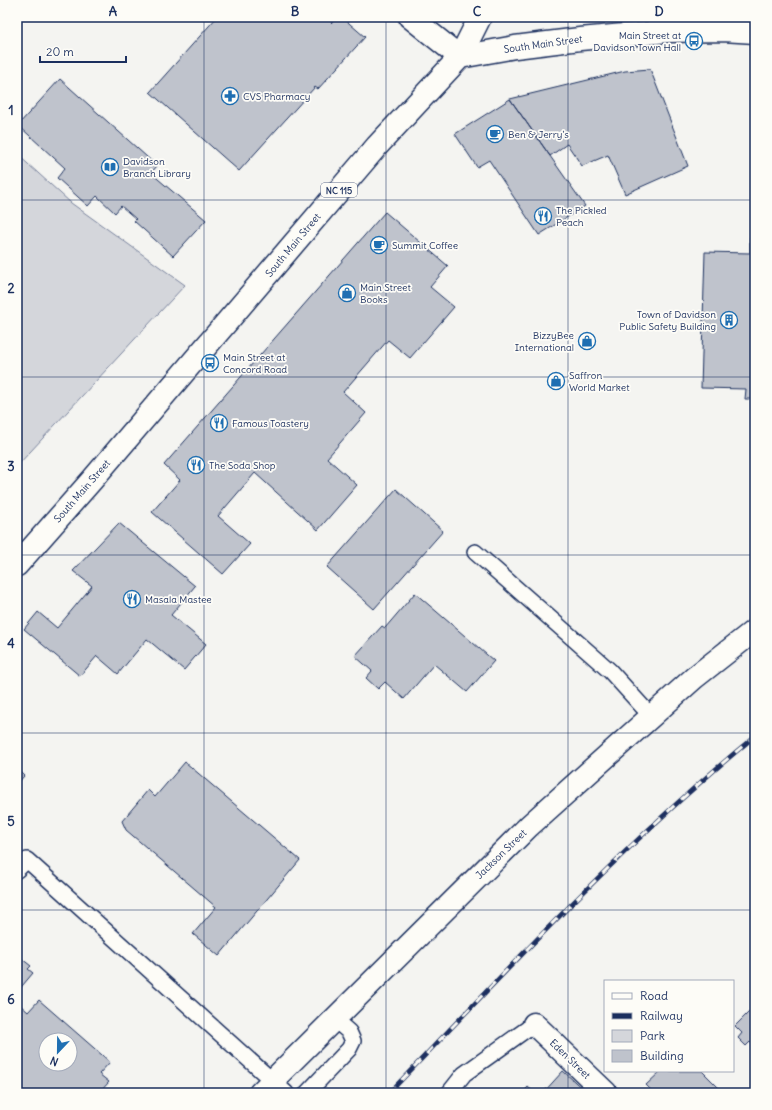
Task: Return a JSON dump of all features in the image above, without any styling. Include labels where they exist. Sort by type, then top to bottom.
[{"type":"main road","points":[[410,17],[460,57],[480,17]]},
{"type":"main road","name":"South Main Street","points":[[21,553],[92,480],[377,146],[460,57],[515,47],[580,39],[668,32],[723,30],[755,32]]},
{"type":"main road","name":"Jackson Street","points":[[273,1089],[334,1019],[529,826],[694,678],[755,630]]},
{"type":"main road","name":"Eden Street","points":[[534,1024],[606,1093]]},
{"type":"lane","points":[[475,552],[610,671],[651,716]]},
{"type":"lane","points":[[22,865],[273,1089]]},
{"type":"lane","points":[[307,1093],[349,1049],[353,1042],[349,1032],[334,1019]]},
{"type":"lane","points":[[449,1093],[464,1074],[534,1024]]},
{"type":"green space","points":[[17,154],[71,203],[185,285],[17,466]]},
{"type":"building","name":"CVS Pharmacy","points":[[217,17],[326,17],[332,23],[336,17],[342,17],[365,37],[318,89],[315,87],[239,171],[150,92]]},
{"type":"building","points":[[650,69],[688,166],[625,194],[608,155],[582,166],[567,144],[550,156],[510,99],[625,71]]},
{"type":"building","name":"Davidson Branch Library","points":[[60,79],[157,166],[151,173],[206,220],[173,256],[134,221],[136,219],[121,206],[115,213],[97,196],[88,206],[57,178],[65,168],[18,125]]},
{"type":"building","points":[[510,99],[585,206],[539,235],[489,160],[477,167],[455,134]]},
{"type":"building","points":[[385,212],[448,266],[430,287],[454,307],[410,358],[388,340],[343,392],[366,413],[327,458],[357,485],[318,530],[255,473],[218,516],[250,544],[223,574],[152,512],[180,480],[164,465]]},
{"type":"building","name":"Town of Davidson Public Safety Building","points":[[750,237],[755,237],[755,399],[745,399],[746,389],[701,388],[705,252],[750,253]]},
{"type":"building","points":[[396,489],[443,531],[374,609],[327,567]]},
{"type":"building","name":"Masala Mastee","points":[[119,523],[195,586],[171,615],[206,644],[184,670],[147,639],[118,674],[97,656],[80,676],[24,629],[38,612],[57,628],[92,586],[73,571]]},
{"type":"building","points":[[415,593],[494,661],[467,692],[434,664],[404,699],[385,682],[378,689],[366,678],[372,671],[355,656],[382,626],[385,628]]},
{"type":"building","points":[[185,762],[300,860],[219,956],[193,934],[216,907],[126,830],[122,821],[148,790],[155,797]]},
{"type":"building","points":[[17,769],[24,776],[17,784]]},
{"type":"building","points":[[17,955],[31,966],[28,969],[33,973],[17,992]]},
{"type":"building","points":[[39,1000],[76,1032],[38,1032],[38,1072],[78,1072],[78,1034],[110,1062],[99,1074],[109,1082],[99,1093],[21,1093],[17,1089],[17,1007],[19,1004],[28,1012]]},
{"type":"building","points":[[755,1006],[755,1047],[750,1042],[746,1046],[738,1038],[742,1033],[735,1026]]},
{"type":"building","points":[[563,1071],[587,1093],[543,1093]]},
{"type":"building","points":[[660,1072],[703,1072],[723,1092],[654,1093],[646,1085]]},
{"type":"building","points":[[528,1087],[535,1093],[522,1093]]},
{"type":"railway","points":[[389,1093],[522,954],[612,864],[706,777],[755,736]]},
{"type":"place","name":"Main Street at Davidson Town Hall","points":[[694,41]]},
{"type":"place","name":"CVS Pharmacy","points":[[230,96]]},
{"type":"place","name":"Ben & Jerry's","points":[[495,134]]},
{"type":"place","name":"Davidson Branch Library","points":[[110,167]]},
{"type":"place","name":"The Pickled Peach","points":[[543,216]]},
{"type":"place","name":"Summit Coffee","points":[[379,245]]},
{"type":"place","name":"Main Street Books","points":[[347,293]]},
{"type":"place","name":"Town of Davidson Public Safety Building","points":[[729,320]]},
{"type":"place","name":"BizzyBee International","points":[[587,341]]},
{"type":"place","name":"Main Street at Concord Road","points":[[210,363]]},
{"type":"place","name":"Saffron World Market","points":[[556,381]]},
{"type":"place","name":"Famous Toastery","points":[[219,423]]},
{"type":"place","name":"The Soda Shop","points":[[196,465]]},
{"type":"place","name":"Masala Mastee","points":[[132,599]]}]
